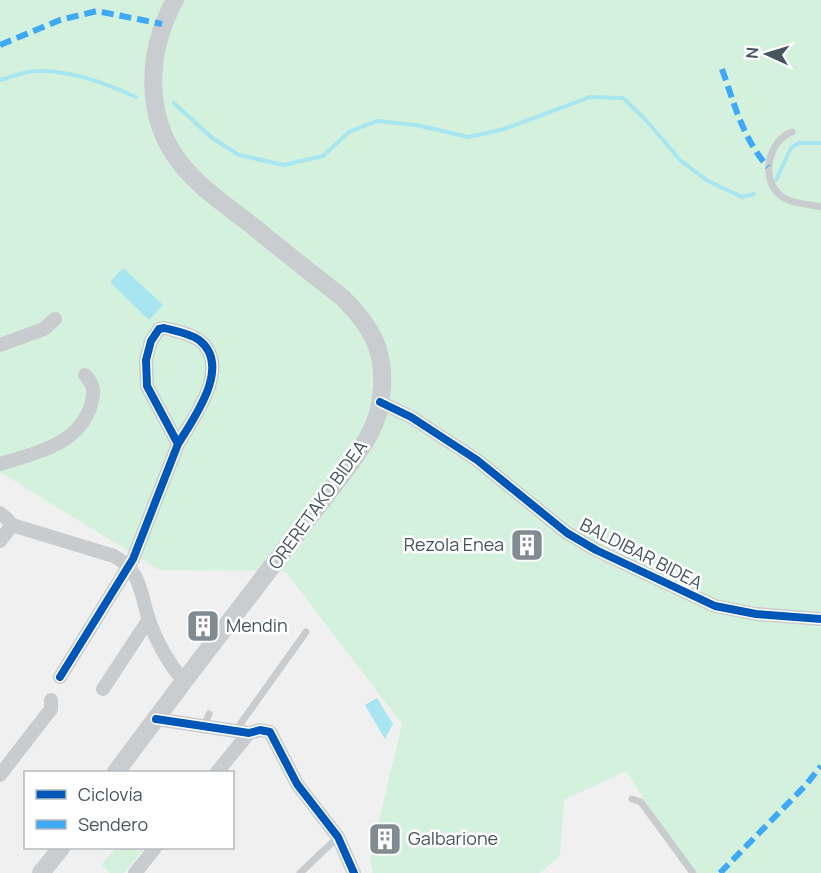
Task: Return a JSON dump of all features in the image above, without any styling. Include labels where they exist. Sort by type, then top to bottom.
[{"type":"main road","name":"ORERETAKO BIDEA","points":[[117,771],[351,463],[370,434],[380,402],[382,379],[376,342],[358,313],[343,298],[204,188],[180,163],[165,137],[154,109],[154,57],[162,24],[174,0]]},
{"type":"main road","points":[[42,873],[60,849]]},
{"type":"street","points":[[0,345],[44,330],[55,319]]},
{"type":"street","points":[[60,677],[133,559],[178,444],[207,397],[212,370],[209,351],[198,339],[164,328],[159,329],[151,341],[146,360],[147,386],[178,444]]},
{"type":"street","points":[[0,464],[49,448],[64,441],[75,432],[90,407],[94,391],[91,381],[85,375]]},
{"type":"street","name":"BALDIBAR BIDEA","points":[[380,402],[411,417],[477,460],[558,527],[596,550],[716,606],[756,614],[821,619]]},
{"type":"street","points":[[0,513],[12,525],[114,556],[128,567],[138,580],[149,619],[161,649],[184,681]]},
{"type":"street","points":[[0,540],[12,525]]},
{"type":"street","points":[[103,689],[149,619]]},
{"type":"street","points":[[0,775],[51,709],[51,700]]},
{"type":"street","points":[[156,719],[206,720],[242,732],[260,730],[270,732],[277,738],[297,784],[316,799],[338,837],[354,873]]},
{"type":"street","points":[[218,771],[242,732]]},
{"type":"street","points":[[135,873],[154,849]]},
{"type":"lane","points":[[792,132],[781,136],[773,151],[768,167],[770,179],[783,197],[821,207]]},
{"type":"lane","points":[[242,732],[306,632]]},
{"type":"lane","points":[[632,800],[641,802],[693,873]]},
{"type":"lane","points":[[300,873],[338,837]]},
{"type":"green space","points":[[0,0],[821,0],[821,873],[690,873],[626,771],[564,800],[560,856],[540,873],[373,873],[370,859],[402,724],[285,571],[159,570],[0,472]]},
{"type":"green space","points":[[115,849],[144,849],[124,873],[110,873],[101,865]]},
{"type":"water","points":[[123,268],[163,305],[149,320],[110,282]]},
{"type":"water","points":[[377,698],[393,724],[385,739],[365,705]]},
{"type":"waterway","points":[[0,80],[32,71],[50,71],[100,82],[136,97]]},
{"type":"waterway","points":[[174,103],[212,138],[239,155],[284,165],[323,156],[349,132],[377,121],[416,125],[469,137],[504,129],[590,97],[623,98],[645,119],[681,161],[708,181],[742,197],[754,194]]},
{"type":"waterway","points":[[776,180],[791,148],[799,143],[821,143]]},
{"type":"marked path","points":[[0,45],[60,20],[97,11],[162,24]]},
{"type":"marked path","points":[[722,69],[746,133],[768,167]]},
{"type":"marked path","points":[[720,873],[805,786],[821,766]]},
{"type":"cycle path","points":[[60,677],[133,559],[178,444],[147,386],[146,360],[151,341],[159,329],[164,328],[199,340],[208,351],[212,364],[207,392],[178,444]]},
{"type":"cycle path","points":[[380,402],[411,417],[477,460],[567,533],[596,550],[715,606],[756,614],[821,619]]},
{"type":"cycle path","points":[[156,719],[249,733],[260,730],[270,732],[297,784],[338,837],[354,873]]},
{"type":"place","name":"Rezola Enea","points":[[527,545]]},
{"type":"place","name":"Mendin","points":[[203,626]]},
{"type":"place","name":"Galbarione","points":[[385,839]]}]
